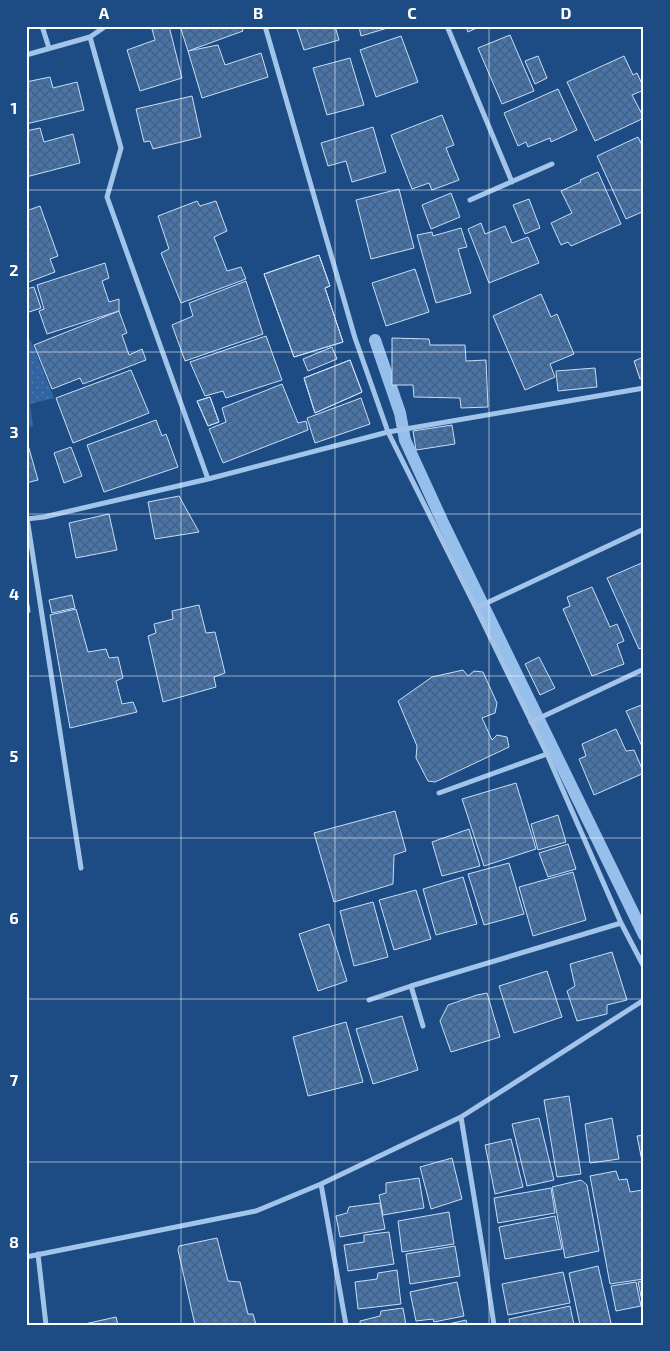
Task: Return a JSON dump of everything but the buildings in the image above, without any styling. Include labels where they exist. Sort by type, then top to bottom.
[{"type":"street","points":[[42,26],[49,48]]},
{"type":"street","points":[[26,55],[90,37],[106,26]]},
{"type":"street","points":[[265,26],[355,338],[390,432],[532,722],[621,923],[644,967]]},
{"type":"street","points":[[447,26],[512,182]]},
{"type":"street","points":[[90,37],[121,148],[107,197],[208,479]]},
{"type":"street","points":[[470,200],[552,164]]},
{"type":"street","points":[[81,868],[27,518],[44,517],[208,479],[390,432],[644,388]]},
{"type":"street","points":[[477,608],[644,529]]},
{"type":"street","points":[[532,722],[644,670]]},
{"type":"street","points":[[439,793],[547,754]]},
{"type":"street","points":[[369,1000],[621,923]]},
{"type":"street","points":[[411,986],[423,1026]]},
{"type":"street","points":[[26,1257],[256,1211],[321,1184],[462,1117],[644,1000]]},
{"type":"street","points":[[462,1117],[494,1325]]},
{"type":"street","points":[[321,1184],[346,1325]]},
{"type":"street","points":[[38,1254],[46,1325]]},
{"type":"shaded area","points":[[30,339],[54,398],[30,404],[33,426],[26,428],[26,341]]},
{"type":"waterway","points":[[375,340],[400,413],[405,440],[445,527],[644,935]]}]
